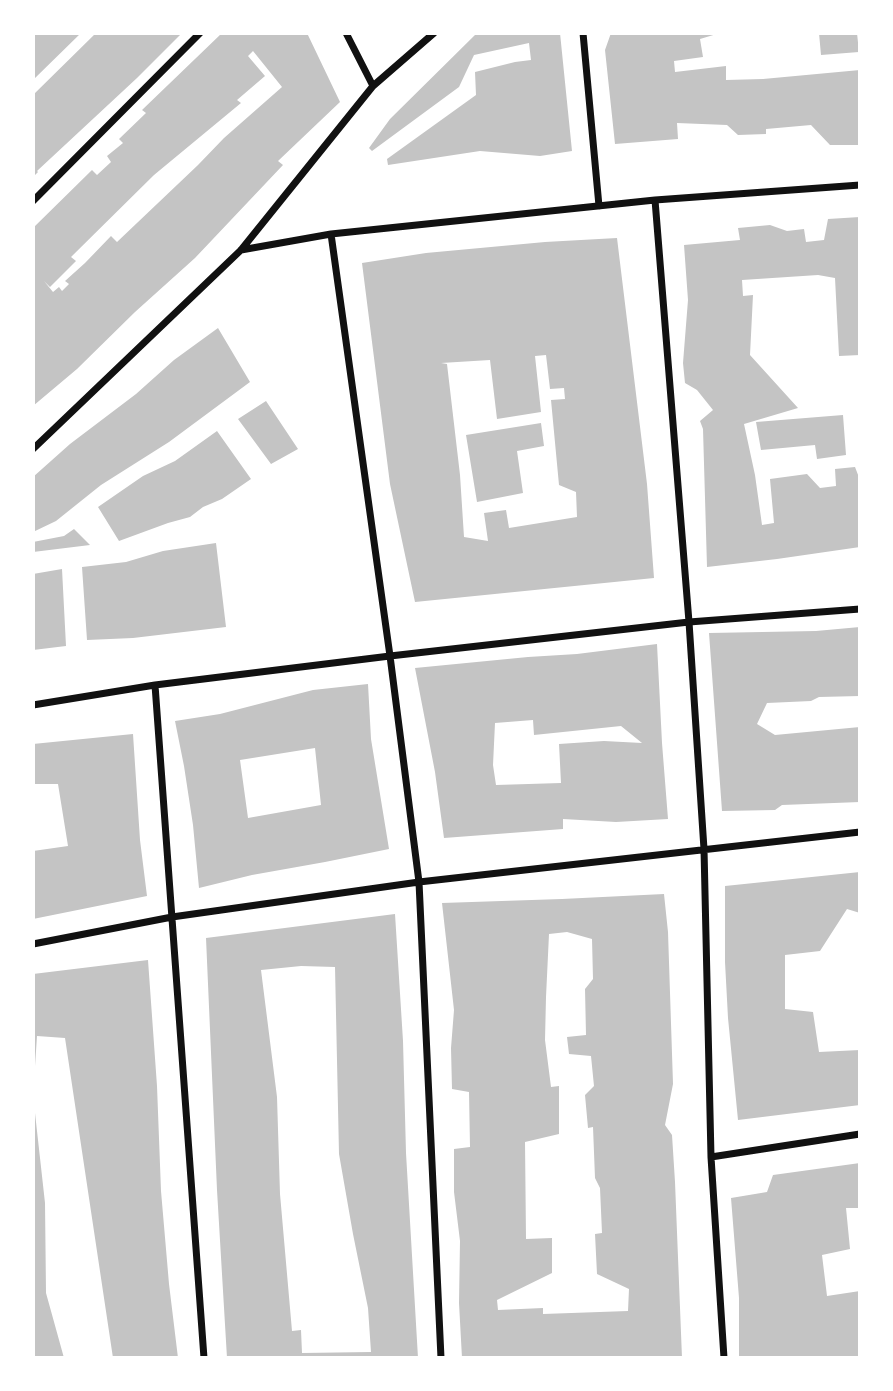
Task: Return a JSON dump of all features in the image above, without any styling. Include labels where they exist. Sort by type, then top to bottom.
[{"type":"street","points":[[33,201],[200,33]]},
{"type":"street","points":[[346,33],[373,86]]},
{"type":"street","points":[[33,449],[241,250],[373,86],[434,33]]},
{"type":"street","points":[[583,33],[599,206]]},
{"type":"street","points":[[241,250],[331,234],[654,200],[860,185]]},
{"type":"street","points":[[654,200],[689,622],[704,849],[711,1157],[724,1358]]},
{"type":"street","points":[[331,234],[419,882],[441,1358]]},
{"type":"street","points":[[33,705],[155,685],[390,656],[689,622],[860,609]]},
{"type":"street","points":[[155,685],[204,1358]]},
{"type":"street","points":[[33,944],[172,918],[419,882],[860,832]]},
{"type":"street","points":[[711,1157],[860,1134]]},
{"type":"building","points":[[33,33],[81,33],[33,80]]},
{"type":"building","points":[[96,33],[182,33],[33,177],[33,95]]},
{"type":"building","points":[[222,33],[307,33],[340,102],[278,161],[283,165],[195,258],[77,369],[33,406],[33,228],[92,170],[97,175],[111,162],[107,156],[123,143],[119,139],[146,113],[142,110]],"holes":[[[253,51],[282,87],[224,138],[117,242],[111,236],[65,281],[69,284],[62,291],[59,287],[53,292],[44,281],[50,287],[76,261],[71,257],[154,175],[241,103],[237,100],[265,76],[248,56]]]},
{"type":"building","points":[[477,33],[560,33],[572,151],[540,156],[480,151],[388,165],[387,159],[476,95],[475,72],[531,60],[529,43],[474,55],[459,87],[372,151],[369,148],[390,119]]},
{"type":"building","points":[[611,33],[720,33],[700,39],[703,57],[674,61],[675,72],[726,66],[726,80],[860,70],[860,145],[830,145],[811,125],[766,129],[766,134],[738,135],[727,125],[677,123],[678,139],[615,144],[605,50]]},
{"type":"building","points":[[819,33],[857,33],[859,52],[821,55]]},
{"type":"building","points":[[860,217],[860,355],[839,356],[835,278],[818,275],[742,280],[743,296],[753,295],[750,355],[798,408],[744,424],[762,525],[774,523],[770,479],[807,474],[820,488],[836,486],[835,469],[855,467],[860,480],[860,547],[707,567],[703,429],[700,421],[713,410],[697,390],[685,383],[683,363],[688,300],[684,245],[740,240],[738,228],[770,225],[787,231],[804,229],[806,242],[824,240],[828,219]]},
{"type":"building","points":[[617,238],[647,484],[654,578],[415,602],[390,484],[362,263],[426,253]],"holes":[[[546,355],[550,389],[564,388],[565,399],[551,400],[559,485],[576,492],[577,517],[509,528],[506,510],[484,513],[488,541],[464,537],[447,364],[441,363],[490,360],[497,419],[541,412],[535,356]]]},
{"type":"building","points":[[218,328],[250,382],[169,442],[101,485],[56,521],[33,532],[33,477],[174,360]]},
{"type":"building","points":[[266,401],[298,449],[271,464],[238,419]]},
{"type":"building","points":[[843,415],[846,455],[817,459],[815,445],[761,450],[756,422]]},
{"type":"building","points":[[541,423],[544,446],[517,451],[523,493],[477,502],[466,435]]},
{"type":"building","points":[[217,431],[251,479],[190,517],[119,541],[98,507],[143,476],[175,461]]},
{"type":"building","points":[[74,529],[90,545],[33,552],[33,542],[64,536]]},
{"type":"building","points":[[216,543],[226,627],[133,638],[87,640],[82,567],[126,562],[163,551]]},
{"type":"building","points":[[62,569],[66,646],[33,650],[33,574]]},
{"type":"building","points":[[860,627],[860,696],[767,703],[757,724],[775,735],[860,727],[860,802],[782,805],[775,810],[722,811],[709,633],[816,631]]},
{"type":"building","points":[[657,644],[668,819],[616,822],[563,819],[563,829],[444,838],[435,772],[415,668]],"holes":[[[533,720],[534,735],[621,726],[642,743],[604,741],[559,744],[561,783],[496,785],[493,765],[495,723]]]},
{"type":"building","points":[[368,684],[371,739],[389,849],[199,888],[193,825],[175,721],[220,714],[313,690]],"holes":[[[315,748],[321,805],[248,818],[240,760]]]},
{"type":"building","points":[[133,734],[140,840],[147,896],[33,919],[33,851],[68,846],[58,784],[33,784],[33,744]]},
{"type":"building","points":[[860,872],[860,913],[847,909],[820,951],[785,955],[785,1009],[813,1012],[819,1052],[860,1050],[860,1105],[738,1120],[728,1018],[725,886]]},
{"type":"building","points":[[664,894],[668,932],[673,1084],[665,1125],[672,1135],[682,1358],[462,1358],[460,1241],[454,1192],[454,1149],[470,1147],[469,1092],[452,1089],[454,1010],[442,903]],"holes":[[[567,932],[592,939],[593,979],[585,989],[586,1035],[567,1037],[569,1054],[591,1056],[594,1086],[585,1095],[588,1128],[593,1127],[595,1178],[600,1188],[602,1233],[595,1234],[597,1274],[629,1289],[628,1311],[543,1314],[543,1308],[498,1310],[497,1300],[552,1273],[552,1238],[526,1239],[525,1142],[559,1134],[559,1086],[551,1087],[545,1040],[549,934]]]},
{"type":"building","points":[[395,914],[418,1358],[227,1358],[206,938]],"holes":[[[301,966],[335,967],[339,1154],[368,1308],[371,1352],[302,1353],[301,1330],[292,1331],[280,1194],[277,1097],[261,970]]]},
{"type":"building","points":[[148,960],[161,1191],[178,1358],[113,1358],[65,1038],[37,1036],[33,1066],[33,974]]},
{"type":"building","points":[[33,1113],[45,1203],[46,1293],[64,1358],[33,1358]]},
{"type":"building","points":[[860,1163],[860,1208],[846,1208],[850,1249],[822,1255],[827,1296],[860,1291],[860,1358],[739,1358],[739,1298],[731,1198],[767,1192],[773,1175]]}]
